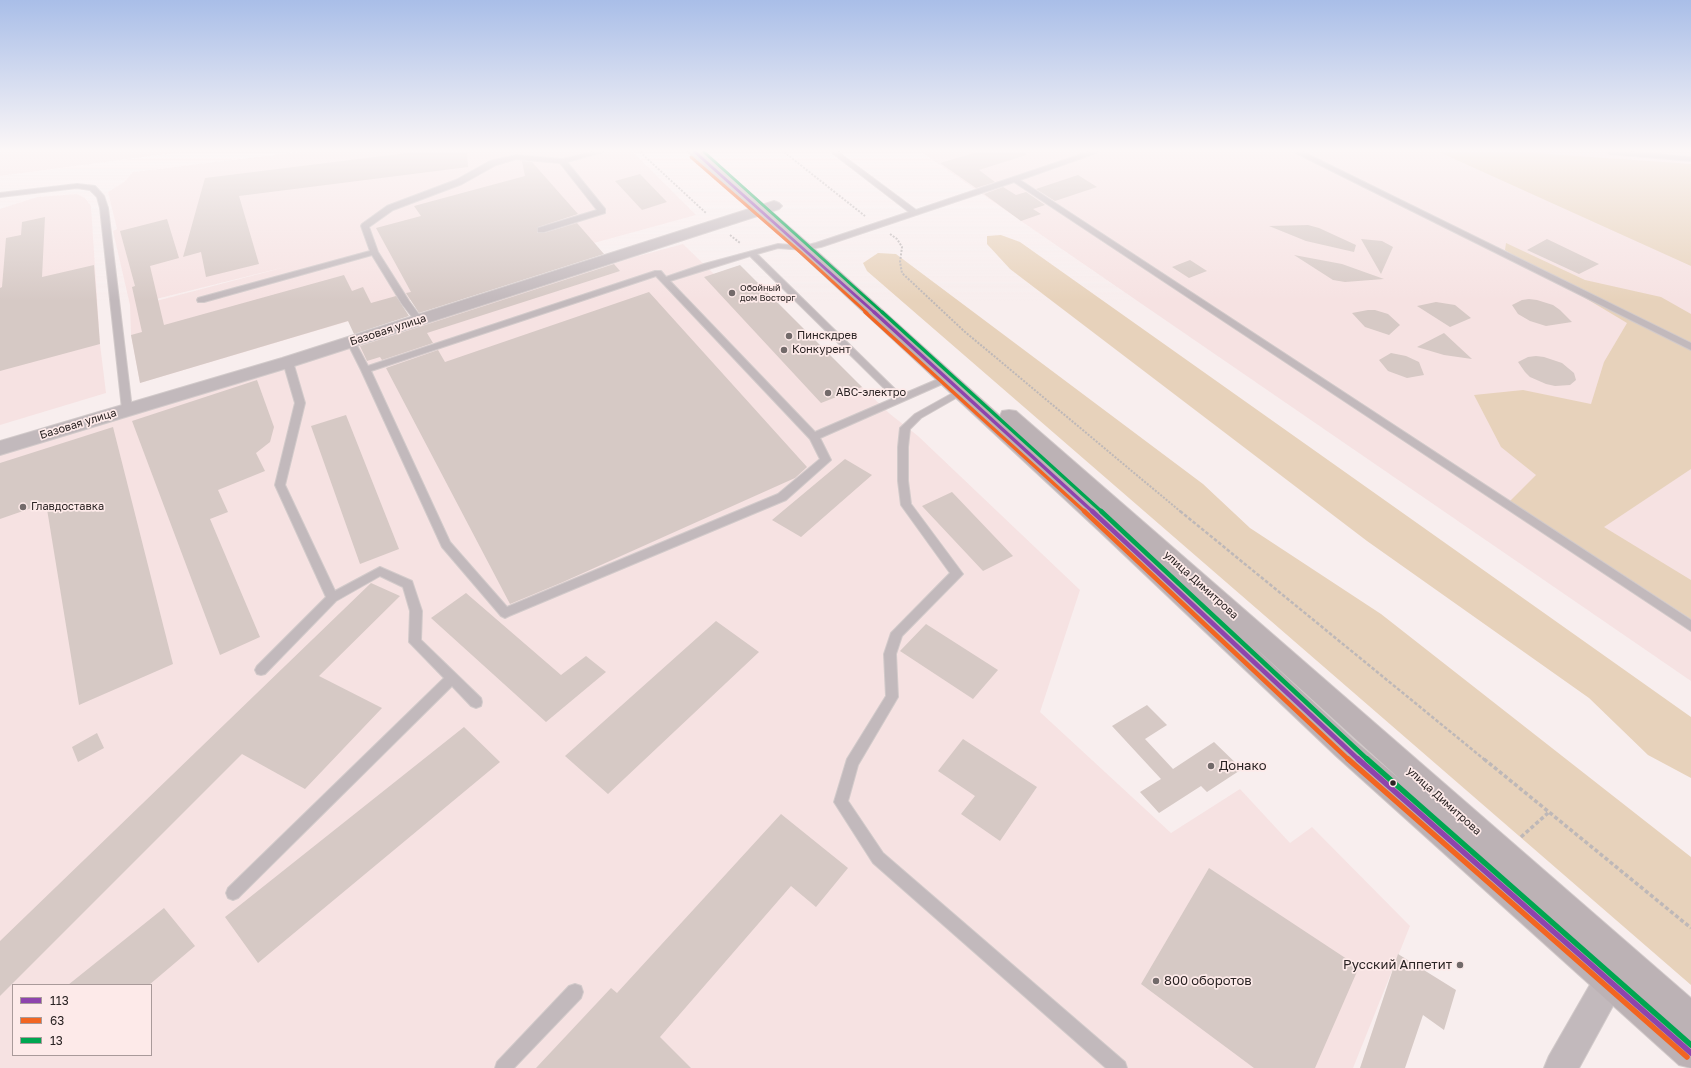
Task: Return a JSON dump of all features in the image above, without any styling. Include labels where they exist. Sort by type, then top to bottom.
[{"type":"main road","name":"улица Димитрова","points":[[759,202],[958,371],[1619,971],[1691,1053]]},
{"type":"main road","name":"улица Димитрова","points":[[761,202],[767,208]]},
{"type":"main road","name":"улица Димитрова","points":[[811,247],[953,385],[1107,524],[1344,748],[1619,971],[1691,1019]]},
{"type":"street","name":"Базовая улица","points":[[0,448],[288,362],[767,208]]},
{"type":"street","points":[[1561,1068],[1619,971]]},
{"type":"lane","points":[[101,202],[105,216],[127,409]]},
{"type":"lane","points":[[406,202],[390,208],[365,226],[374,252],[405,302],[419,320]]},
{"type":"lane","points":[[541,230],[602,211],[595,202]]},
{"type":"lane","points":[[900,202],[915,213]]},
{"type":"lane","points":[[666,280],[707,266],[778,246],[811,247],[949,202]]},
{"type":"lane","points":[[1048,202],[1691,626]]},
{"type":"lane","points":[[1398,202],[1691,347]]},
{"type":"lane","points":[[201,300],[374,252]]},
{"type":"lane","points":[[752,254],[900,399]]},
{"type":"lane","points":[[351,342],[366,370],[446,544],[505,613],[782,497],[826,460],[814,437],[658,273],[366,370]]},
{"type":"lane","points":[[288,362],[300,403],[280,485],[332,598]]},
{"type":"lane","points":[[814,437],[900,399],[953,385]]},
{"type":"lane","points":[[953,385],[905,428],[902,447],[903,481],[906,505],[957,574],[898,633],[890,654],[892,697],[852,763],[841,802],[878,858],[1119,1068]]},
{"type":"lane","points":[[261,670],[332,598],[380,571],[408,584],[416,611],[415,642],[476,702]]},
{"type":"lane","points":[[233,892],[452,678]]},
{"type":"lane","points":[[503,1068],[575,992]]},
{"type":"path","points":[[694,202],[752,254]]},
{"type":"path","points":[[847,202],[897,239],[902,247],[900,262],[902,273],[964,331],[1248,568],[1691,928]]},
{"type":"path","points":[[1516,841],[1548,813]]},
{"type":"shaded area","points":[[22,202],[88,202],[91,206],[100,344],[106,393],[0,425],[0,209]]},
{"type":"shaded area","points":[[110,202],[683,202],[696,215],[594,243],[415,298],[376,313],[140,383],[131,335],[130,305],[113,231],[117,229]],"holes":[[[289,266],[160,300],[140,303]]]},
{"type":"shaded area","points":[[993,202],[1691,202],[1691,681]]},
{"type":"shaded area","points":[[1549,202],[1691,202],[1691,266]]},
{"type":"shaded area","points":[[1001,235],[1020,242],[1691,717],[1691,778],[1648,755],[1589,698],[1367,541],[1010,269],[987,244],[987,236]]},
{"type":"shaded area","points":[[1506,243],[1585,280],[1661,297],[1691,314],[1691,469],[1604,527],[1691,580],[1691,619],[1510,501],[1536,475],[1501,447],[1474,395],[1523,390],[1591,404],[1604,362],[1627,323],[1505,250]]},
{"type":"shaded area","points":[[683,244],[714,274],[862,387],[890,414],[918,436],[1080,590],[1040,712],[1171,833],[1240,789],[1290,843],[1312,827],[1410,926],[1353,1068],[0,1068],[0,454],[359,345],[631,258]]},
{"type":"shaded area","points":[[878,253],[896,254],[1203,484],[1250,528],[1381,614],[1691,857],[1691,985],[867,271],[863,263]]},
{"type":"building","points":[[198,202],[241,202],[259,264],[206,277],[201,252],[183,257]]},
{"type":"building","points":[[429,202],[567,202],[578,214],[538,227],[537,233],[544,233],[577,223],[604,254],[419,313],[406,293],[411,292],[376,228],[421,216],[414,206]]},
{"type":"building","points":[[634,202],[667,202],[642,210]]},
{"type":"building","points":[[995,202],[1040,202],[1045,205],[1033,209],[1041,214],[1021,221]]},
{"type":"building","points":[[45,217],[42,277],[94,265],[100,344],[0,371],[0,288],[2,287],[6,238],[21,235],[22,222]]},
{"type":"building","points":[[167,219],[179,258],[150,266],[164,325],[344,275],[352,291],[363,287],[371,303],[396,296],[409,316],[354,334],[348,321],[140,383],[131,335],[142,332],[132,287],[135,286],[120,231]]},
{"type":"building","points":[[1308,225],[1319,228],[1356,245],[1354,252],[1306,241],[1269,226]]},
{"type":"building","points":[[1361,239],[1382,241],[1393,247],[1381,274]]},
{"type":"building","points":[[1547,239],[1599,264],[1579,274],[1527,250]]},
{"type":"building","points":[[1294,255],[1342,264],[1384,279],[1345,282],[1333,280]]},
{"type":"building","points":[[1190,260],[1207,271],[1189,278],[1172,267]]},
{"type":"building","points":[[614,264],[620,271],[427,333],[433,343],[382,360],[380,357],[367,361],[360,346]]},
{"type":"building","points":[[740,265],[862,387],[821,403],[704,277]]},
{"type":"building","points":[[649,292],[807,467],[795,478],[563,582],[510,604],[386,368],[438,350],[445,362]]},
{"type":"building","points":[[1529,299],[1553,305],[1572,322],[1546,326],[1530,321],[1518,314],[1512,305],[1522,300]]},
{"type":"building","points":[[1436,302],[1455,305],[1471,318],[1450,327],[1417,306]]},
{"type":"building","points":[[1375,310],[1388,314],[1400,325],[1389,335],[1365,327],[1352,313]]},
{"type":"building","points":[[1444,333],[1472,359],[1444,355],[1417,347]]},
{"type":"building","points":[[1391,353],[1406,356],[1419,362],[1424,375],[1407,378],[1388,371],[1379,360]]},
{"type":"building","points":[[1536,356],[1562,363],[1574,373],[1576,380],[1570,385],[1555,386],[1530,377],[1518,362],[1528,357]]},
{"type":"building","points":[[257,380],[274,427],[270,442],[256,453],[265,471],[218,490],[228,512],[210,519],[260,637],[220,655],[132,421]]},
{"type":"building","points":[[346,415],[399,549],[360,564],[311,426]]},
{"type":"building","points":[[113,427],[173,664],[79,705],[46,503],[0,519],[0,463]]},
{"type":"building","points":[[845,459],[872,475],[801,537],[772,520]]},
{"type":"building","points":[[952,492],[1013,556],[983,571],[922,506]]},
{"type":"building","points":[[371,583],[400,596],[319,676],[382,708],[305,789],[242,754],[0,996],[0,941]]},
{"type":"building","points":[[466,593],[561,675],[586,656],[606,672],[546,722],[431,618]]},
{"type":"building","points":[[716,621],[759,652],[608,794],[565,756]]},
{"type":"building","points":[[926,624],[998,670],[973,699],[900,651]]},
{"type":"building","points":[[1147,705],[1167,725],[1145,739],[1173,769],[1214,742],[1242,769],[1207,792],[1201,786],[1159,813],[1140,792],[1161,779],[1112,726]]},
{"type":"building","points":[[464,727],[500,762],[258,963],[225,917]]},
{"type":"building","points":[[97,733],[104,748],[78,762],[72,747]]},
{"type":"building","points":[[963,739],[1037,787],[1000,841],[961,814],[975,796],[938,771]]},
{"type":"building","points":[[781,814],[848,868],[816,907],[791,886],[660,1037],[691,1068],[536,1068],[611,988],[617,993]]},
{"type":"building","points":[[1209,868],[1359,967],[1315,1068],[1254,1068],[1141,984]]},
{"type":"building","points":[[164,908],[195,946],[150,984],[69,984]]},
{"type":"building","points":[[1398,954],[1456,990],[1444,1030],[1423,1015],[1405,1068],[1360,1068]]},
{"type":"transit line","name":"63","points":[[742,202],[800,252],[1103,529],[1341,753],[1687,1057]]},
{"type":"transit line","name":"113","points":[[752,202],[1107,525],[1345,748],[1691,1053]]},
{"type":"transit line","name":"13","points":[[760,202],[1111,521],[1349,744],[1691,1045]]},
{"type":"place","name":"Обойный дом Восторг","points":[[732,293]]},
{"type":"place","name":"Пинскдрев","points":[[789,336]]},
{"type":"place","name":"Конкурент","points":[[784,350]]},
{"type":"place","name":"АВС-электро","points":[[828,393]]},
{"type":"place","name":"Главдоставка","points":[[23,507]]},
{"type":"place","name":"Донако","points":[[1211,766]]},
{"type":"place","name":"Русский Аппетит","points":[[1460,965]]},
{"type":"place","name":"800 оборотов","points":[[1156,981]]}]
